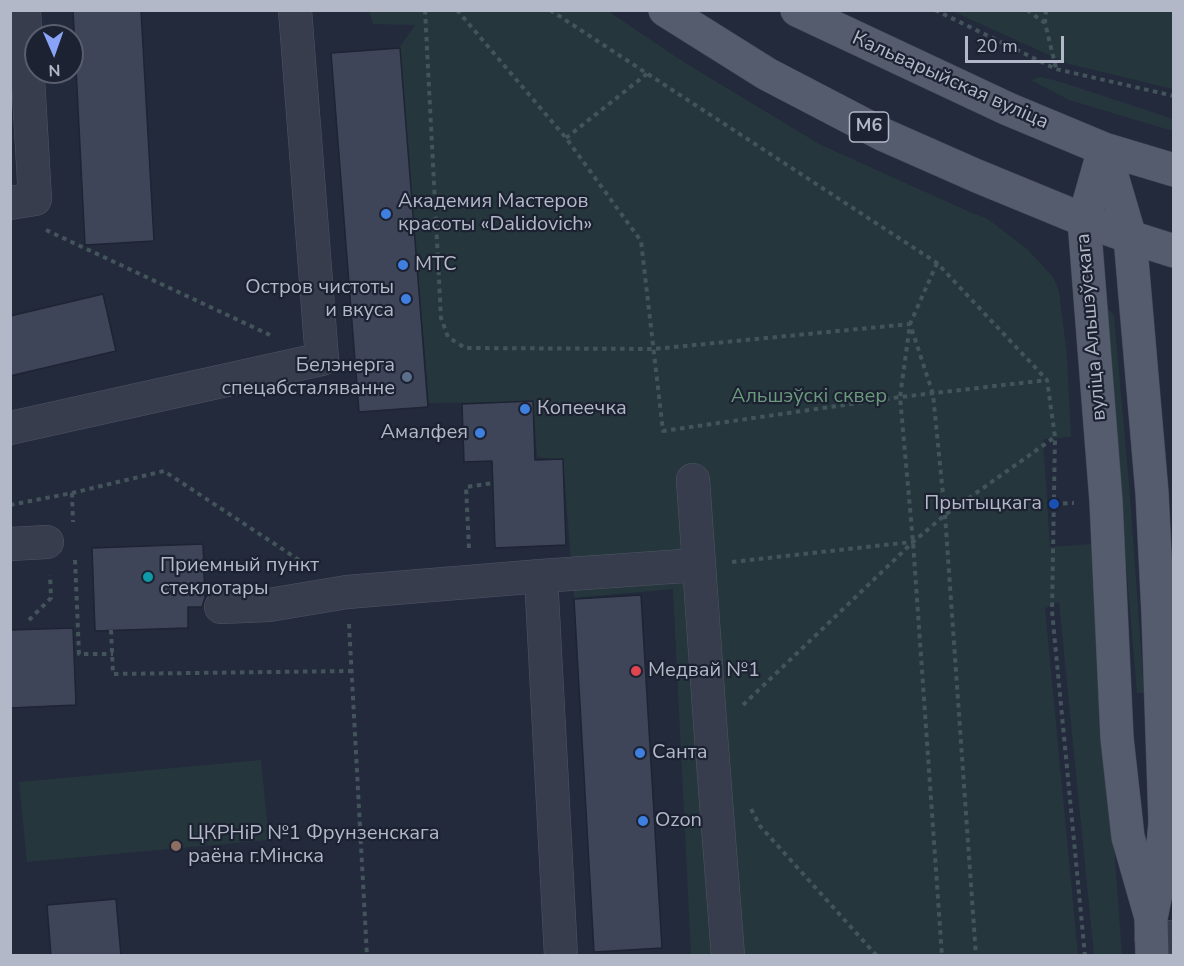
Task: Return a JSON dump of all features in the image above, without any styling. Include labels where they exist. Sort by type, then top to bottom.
[{"type":"main road","name":"М6","points":[[665,10],[767,74],[884,135],[1084,220],[1173,251]]},
{"type":"main road","name":"Кальварыйская вуліца","points":[[797,10],[1008,109],[1104,149],[1173,170]]},
{"type":"main road","name":"вуліца Альшэўскага","points":[[1104,149],[1084,220],[1106,501],[1117,738],[1128,837],[1157,937]]},
{"type":"main road","name":"вуліца Альшэўскага","points":[[1104,149],[1130,237],[1152,493],[1166,614],[1165,822],[1157,937]]},
{"type":"lane","points":[[10,203],[34,199],[24,10]]},
{"type":"lane","points":[[10,428],[322,359],[295,10]]},
{"type":"lane","points":[[693,480],[728,956]]},
{"type":"lane","points":[[10,544],[65,540]]},
{"type":"lane","points":[[220,607],[269,605],[347,592],[698,565]]},
{"type":"lane","points":[[541,576],[561,956]]},
{"type":"path","points":[[425,10],[441,318],[448,337],[465,348],[654,349],[910,324]]},
{"type":"path","points":[[457,10],[567,138],[641,241],[663,431],[900,397],[1047,380]]},
{"type":"path","points":[[550,10],[937,263],[1047,380],[1055,437],[1052,611],[1085,956]]},
{"type":"path","points":[[935,10],[1056,69],[1173,96]]},
{"type":"path","points":[[1027,10],[1045,23]]},
{"type":"path","points":[[1046,10],[1045,23],[1056,69]]},
{"type":"path","points":[[567,138],[648,74]]},
{"type":"path","points":[[43,228],[322,359]]},
{"type":"path","points":[[937,263],[910,324],[900,397],[913,542],[942,956]]},
{"type":"path","points":[[910,324],[933,394],[945,515],[976,956]]},
{"type":"path","points":[[711,736],[913,542],[945,515],[1055,437]]},
{"type":"path","points":[[10,505],[164,471],[347,592],[367,956]]},
{"type":"path","points":[[471,582],[466,487],[493,483]]},
{"type":"path","points":[[29,620],[51,598],[65,540],[72,493]]},
{"type":"path","points":[[65,540],[79,654],[113,654]]},
{"type":"path","points":[[698,565],[913,542]]},
{"type":"path","points":[[111,630],[113,674],[351,671]]},
{"type":"path","points":[[749,806],[760,826],[877,956]]},
{"type":"green space","name":"Альшэўскі сквер","points":[[369,11],[608,11],[682,61],[821,145],[988,219],[1028,250],[1053,277],[1059,291],[1067,356],[1071,437],[1043,439],[1050,547],[1092,544],[1122,955],[1094,955],[1059,602],[1045,608],[1078,955],[691,955],[673,589],[574,598],[563,460],[537,457],[533,402],[429,403],[399,48],[415,25],[373,24]]},
{"type":"green space","points":[[952,11],[1173,11],[1173,89],[1069,64]]},
{"type":"green space","points":[[1040,77],[1173,119],[1173,131],[1069,100],[1031,80]]},
{"type":"green space","points":[[1104,305],[1114,315],[1144,693],[1137,693]]},
{"type":"green space","points":[[261,760],[269,840],[27,862],[19,782]]},
{"type":"building","points":[[73,10],[141,10],[154,241],[85,245],[77,84],[84,84],[84,24],[74,24]]},
{"type":"building","points":[[400,48],[428,407],[359,412],[331,53]]},
{"type":"building","points":[[103,294],[116,351],[10,376],[10,316]]},
{"type":"building","points":[[533,401],[535,460],[563,459],[566,545],[495,548],[492,461],[464,462],[462,404]]},
{"type":"building","name":"Приемный пункт стеклотары","points":[[203,544],[205,598],[202,607],[188,607],[188,628],[95,631],[92,548]]},
{"type":"building","points":[[641,595],[662,948],[594,952],[574,599]]},
{"type":"building","points":[[73,628],[76,705],[10,708],[10,630]]},
{"type":"building","points":[[116,899],[121,956],[51,956],[47,905]]},
{"type":"place","name":"Академия Мастеров красоты «Dalidovich»","points":[[386,214]]},
{"type":"place","name":"МТС","points":[[403,265]]},
{"type":"place","name":"Остров чистоты и вкуса","points":[[406,299]]},
{"type":"place","name":"Белэнерга спецабсталяванне","points":[[407,377]]},
{"type":"place","name":"Копеечка","points":[[525,409]]},
{"type":"place","name":"Амалфея","points":[[480,433]]},
{"type":"place","name":"Прытыцкага","points":[[1054,504]]},
{"type":"place","name":"Приемный пункт стеклотары","points":[[148,577]]},
{"type":"place","name":"Медвай №1","points":[[636,671]]},
{"type":"place","name":"Санта","points":[[640,753]]},
{"type":"place","name":"Ozon","points":[[643,821]]},
{"type":"place","name":"ЦКРНіР №1 Фрунзенскага раёна г.Мінска","points":[[176,846]]}]
